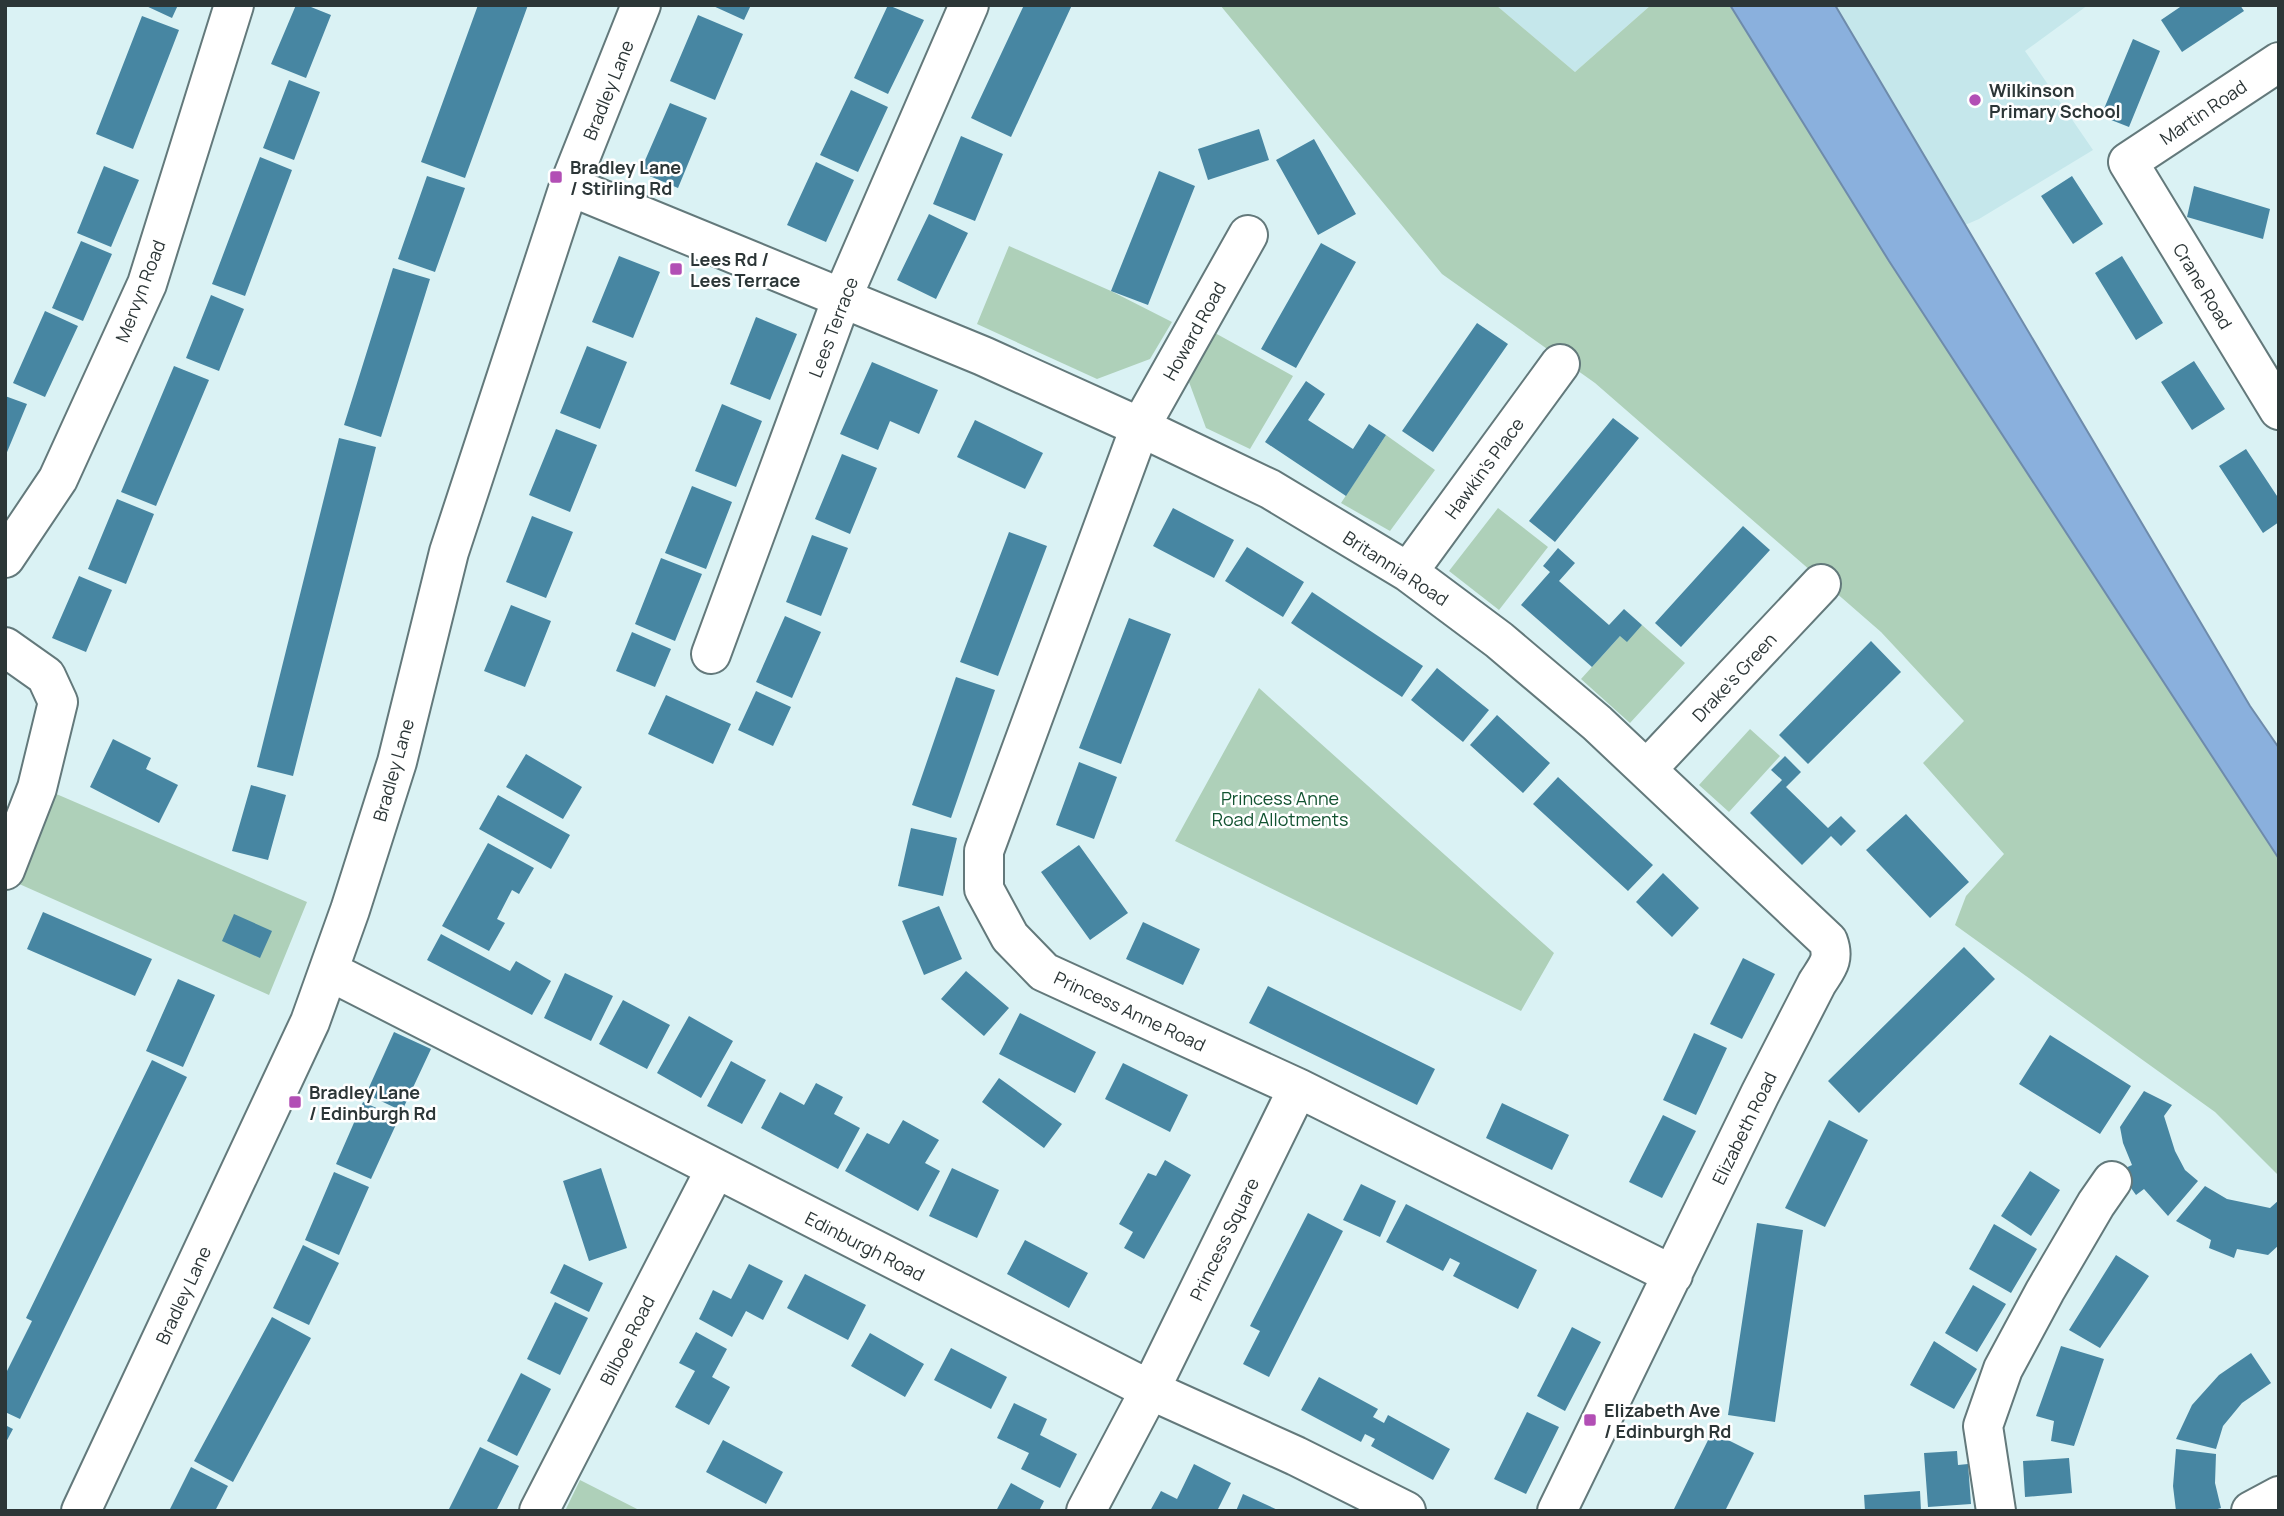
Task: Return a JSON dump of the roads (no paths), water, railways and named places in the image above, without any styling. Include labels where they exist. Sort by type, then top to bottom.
[{"type":"street","name":"Mervyn Road","points":[[5,558],[58,479],[147,284],[234,5]]},
{"type":"street","name":"Bradley Lane","points":[[81,1511],[310,1022],[329,971],[397,762],[449,552],[569,186],[641,5]]},
{"type":"street","name":"Lees Terrace","points":[[711,654],[842,298],[969,5]]},
{"type":"street","name":"Martin Road","points":[[2128,162],[2279,62]]},
{"type":"street","name":"Crane Road","points":[[2128,162],[2279,410]]},
{"type":"street","name":"Britannia Road","points":[[569,186],[983,356],[1140,427],[1270,489],[1408,572],[1533,668],[1647,769],[1828,941],[1832,953],[1828,967],[1817,983]]},
{"type":"street","name":"Howard Road","points":[[1140,427],[1248,235]]},
{"type":"street","name":"Hawkin's Place","points":[[1408,572],[1560,365]]},
{"type":"street","name":"Princess Anne Road","points":[[1140,427],[984,851],[984,889],[1010,937],[1044,972],[1298,1088],[1672,1275]]},
{"type":"street","name":"Drake's Green","points":[[1647,769],[1821,584]]},
{"type":"street","points":[[5,646],[46,676],[58,702],[37,788],[5,870]]},
{"type":"street","name":"Edinburgh Road","points":[[329,971],[1150,1390],[1296,1456],[1406,1511]]},
{"type":"street","name":"Elizabeth Road","points":[[1556,1511],[1817,983]]},
{"type":"street","name":"Princess Square","points":[[1086,1511],[1150,1390],[1298,1088]]},
{"type":"street","name":"Bilboe Road","points":[[539,1511],[715,1170]]},
{"type":"street","points":[[1996,1511],[1983,1426],[2003,1369],[2045,1291],[2112,1181]]},
{"type":"street","points":[[2279,1464],[2279,1476]]},
{"type":"street","points":[[2251,1511],[2279,1496]]},
{"type":"water","points":[[1730,5],[1835,5],[2250,706],[2279,748],[2279,859],[1889,261]]},
{"type":"place","name":"Wilkinson Primary School","points":[[1975,100]]},
{"type":"place","name":"Bradley Lane / Stirling Rd","points":[[556,177]]},
{"type":"place","name":"Lees Rd / Lees Terrace","points":[[676,269]]},
{"type":"place","name":"Bradley Lane / Edinburgh Rd","points":[[295,1102]]},
{"type":"place","name":"Elizabeth Ave / Edinburgh Rd","points":[[1590,1420]]},
{"type":"park label","name":"Princess Anne Road Allotments","points":[[1280,808]]}]
